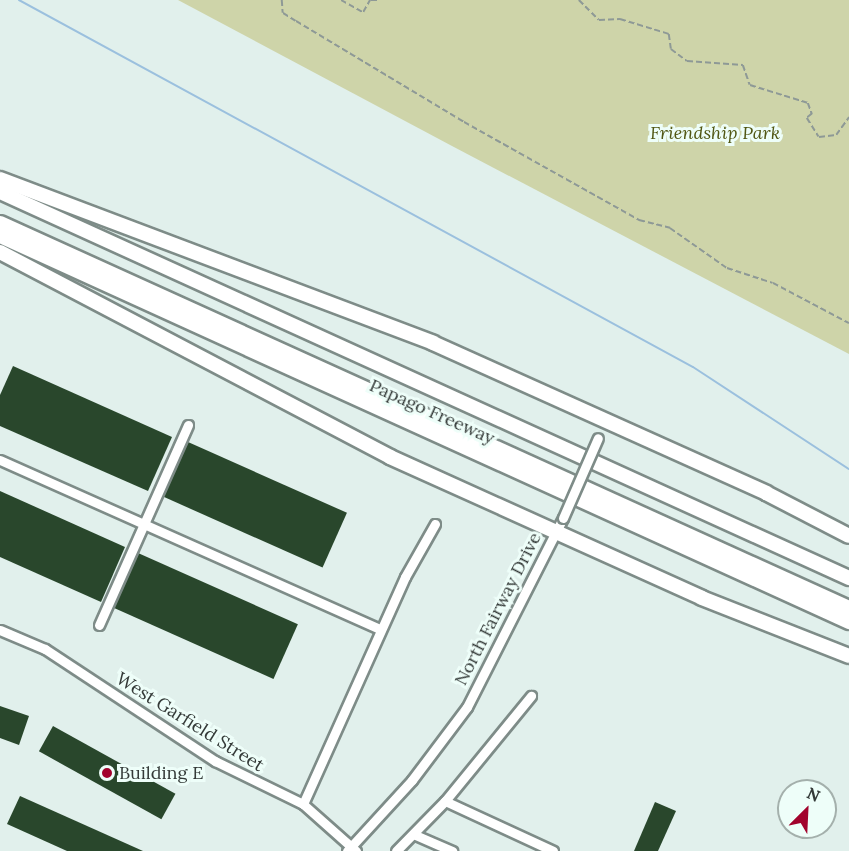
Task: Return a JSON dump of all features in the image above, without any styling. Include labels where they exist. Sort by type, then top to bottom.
[{"type":"highway","points":[[0,179],[347,309],[606,421],[849,536]]},
{"type":"highway","name":"Papago Freeway","points":[[0,192],[849,578]]},
{"type":"highway","points":[[0,222],[849,608]]},
{"type":"highway","name":"Papago Freeway","points":[[0,236],[849,622]]},
{"type":"highway","points":[[0,252],[309,417],[554,533],[849,656]]},
{"type":"street","name":"North Fairway Drive","points":[[351,849],[412,780],[467,706],[563,518],[606,421]]},
{"type":"street","points":[[99,625],[188,425]]},
{"type":"street","points":[[0,460],[380,629]]},
{"type":"street","points":[[303,804],[380,629],[435,524]]},
{"type":"street","name":"West Garfield Street","points":[[0,630],[45,649],[215,761],[303,804],[351,849]]},
{"type":"street","points":[[396,851],[446,801],[531,696]]},
{"type":"street","points":[[446,801],[553,851]]},
{"type":"street","points":[[413,834],[452,851]]},
{"type":"path","points":[[282,0],[283,13],[464,122],[639,219],[670,228],[727,268],[773,283],[849,323]]},
{"type":"path","points":[[341,0],[363,12],[370,0],[378,0]]},
{"type":"path","points":[[579,0],[599,20],[620,19],[669,34],[672,49],[687,61],[742,65],[750,86],[808,103],[812,114],[807,118],[819,137],[836,135],[849,117]]},
{"type":"green space","name":"Friendship Park","points":[[178,0],[849,0],[849,354],[452,146]]},
{"type":"building","points":[[13,366],[172,437],[148,491],[0,426],[0,395]]},
{"type":"building","points":[[188,442],[347,513],[323,568],[164,497]]},
{"type":"building","points":[[0,491],[125,547],[101,602],[0,557]]},
{"type":"building","points":[[138,553],[298,624],[273,679],[114,608]]},
{"type":"building","points":[[0,706],[29,716],[19,745],[0,738]]},
{"type":"building","name":"Building E","points":[[53,726],[175,794],[161,819],[39,751]]},
{"type":"building","points":[[20,796],[143,851],[67,851],[7,824]]},
{"type":"building","points":[[655,802],[676,811],[658,851],[634,851]]},
{"type":"waterway","points":[[19,0],[693,367],[849,469]]},
{"type":"place","name":"Building E","points":[[107,773]]}]
